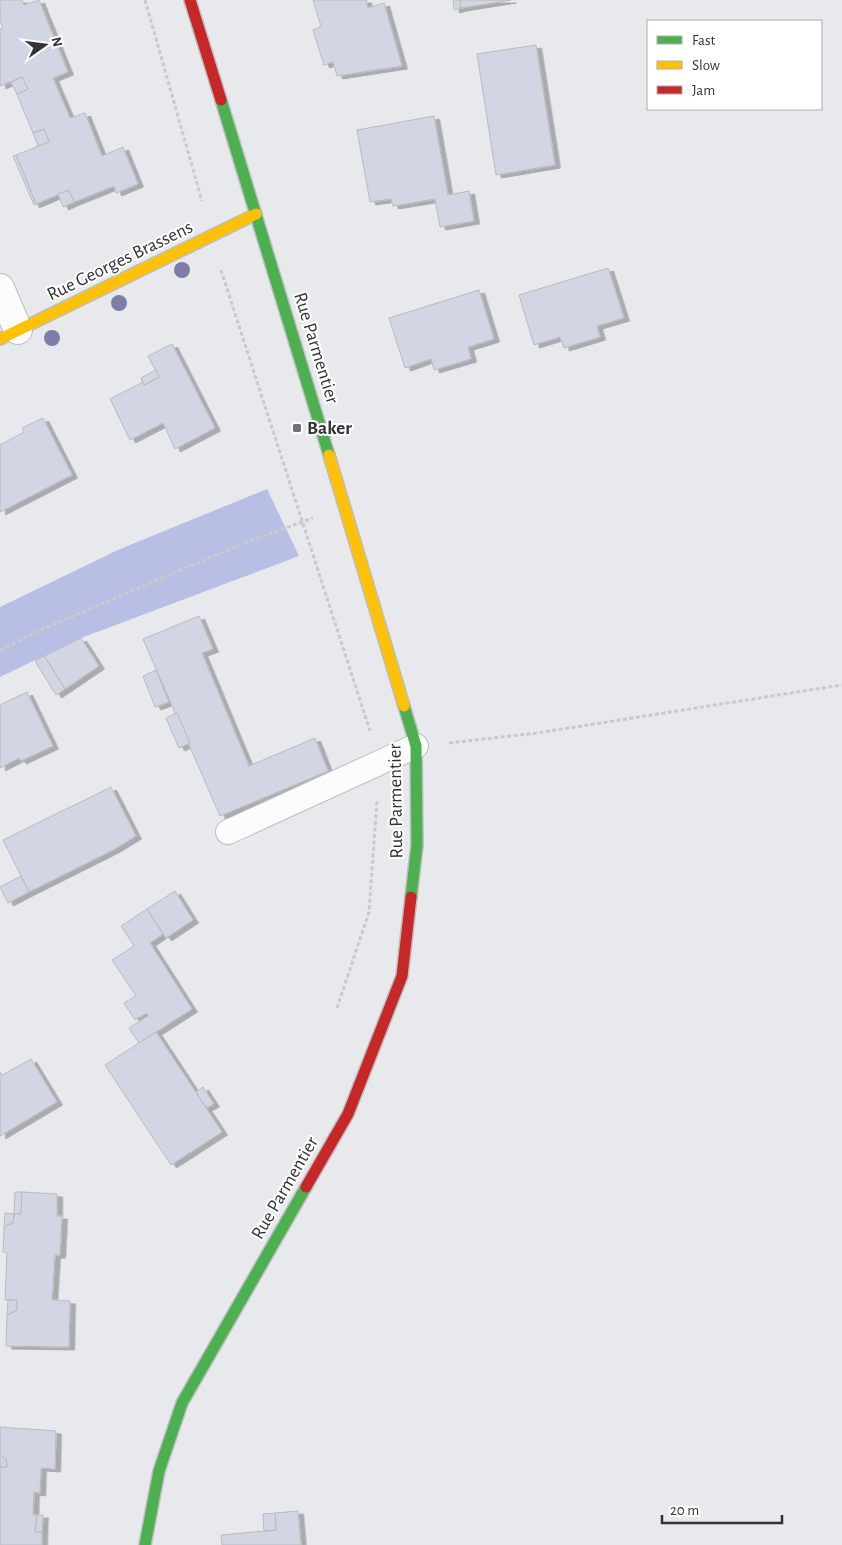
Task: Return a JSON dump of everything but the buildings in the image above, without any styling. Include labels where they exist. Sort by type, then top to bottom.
[{"type":"street","name":"Rue Parmentier","points":[[145,1545],[159,1471],[182,1403],[348,1114],[402,976],[417,846],[416,746],[296,343],[190,0]]},
{"type":"street","name":"Rue Georges Brassens","points":[[9,335],[256,214]]},
{"type":"street","points":[[0,288],[9,335]]},
{"type":"lane","points":[[228,832],[416,746]]},
{"type":"path","points":[[146,0],[224,284],[380,763],[369,912],[337,1008]]},
{"type":"path","points":[[0,650],[43,629],[208,558],[302,521],[345,510]]},
{"type":"path","points":[[416,746],[537,733],[842,685]]},
{"type":"shaded area","points":[[267,489],[299,556],[81,638],[0,677],[0,607],[120,549]]},
{"type":"traffic: fast","points":[[221,100],[329,455]]},
{"type":"traffic: fast","points":[[404,706],[416,746],[417,845],[411,897]]},
{"type":"traffic: fast","points":[[145,1545],[159,1471],[182,1403],[306,1187]]},
{"type":"traffic: slow","points":[[0,339],[256,214]]},
{"type":"traffic: slow","points":[[329,455],[404,706]]},
{"type":"traffic: jam","points":[[190,0],[221,100]]},
{"type":"traffic: jam","points":[[306,1187],[348,1114],[402,976],[411,897]]},
{"type":"place","name":"Baker","points":[[297,428]]}]
